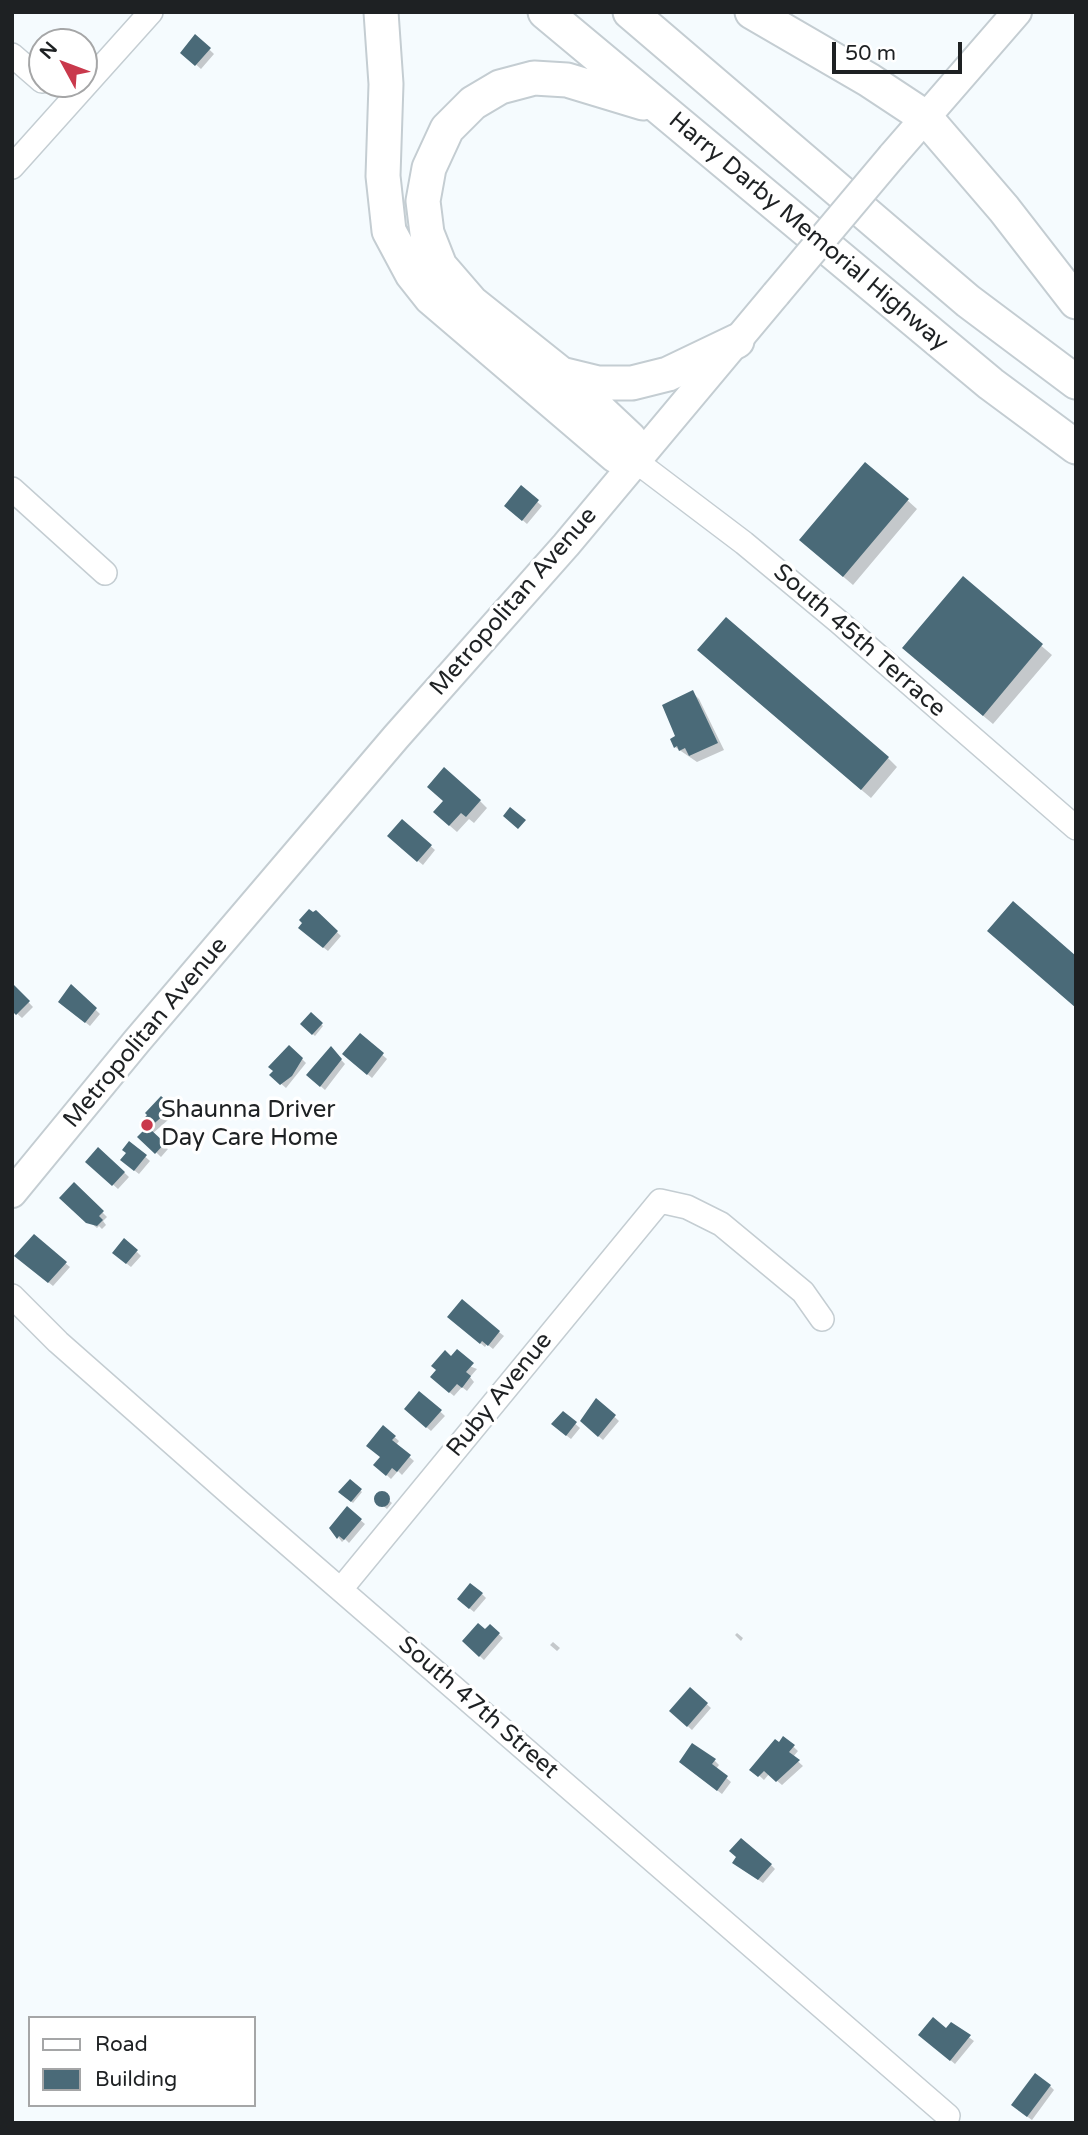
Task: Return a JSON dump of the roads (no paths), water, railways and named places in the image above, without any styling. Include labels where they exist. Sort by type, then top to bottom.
[{"type":"highway","points":[[382,12],[386,84],[383,176],[389,231],[412,274],[431,299],[616,456],[637,461]]},
{"type":"highway","name":"Harry Darby Memorial Highway","points":[[545,12],[991,384],[1076,447]]},
{"type":"highway","name":"Harry Darby Memorial Highway","points":[[630,12],[968,301],[1076,382]]},
{"type":"highway","points":[[752,12],[869,80],[925,117],[1004,209],[1076,302]]},
{"type":"highway","points":[[637,461],[630,439],[561,374],[472,303],[440,267],[426,233],[423,201],[429,168],[447,129],[473,103],[500,87],[534,78],[567,80],[659,108]]},
{"type":"highway","points":[[561,374],[597,383],[632,383],[668,374],[737,341]]},
{"type":"main road","name":"Metropolitan Avenue","points":[[12,1192],[396,737],[637,461],[1008,15]]},
{"type":"street","points":[[12,167],[151,12]]},
{"type":"street","points":[[12,55],[28,69]]},
{"type":"street","points":[[61,98],[68,104]]},
{"type":"street","name":"South 45th Terrace","points":[[637,461],[744,543],[839,622],[1076,828]]},
{"type":"street","points":[[12,489],[105,573]]},
{"type":"street","name":"Ruby Avenue","points":[[341,1589],[660,1201],[687,1207],[721,1224],[803,1292],[822,1319]]},
{"type":"street","name":"South 47th Street","points":[[12,1296],[58,1342],[948,2116]]},
{"type":"place","name":"Shaunna Driver Day Care Home","points":[[147,1125]]}]
